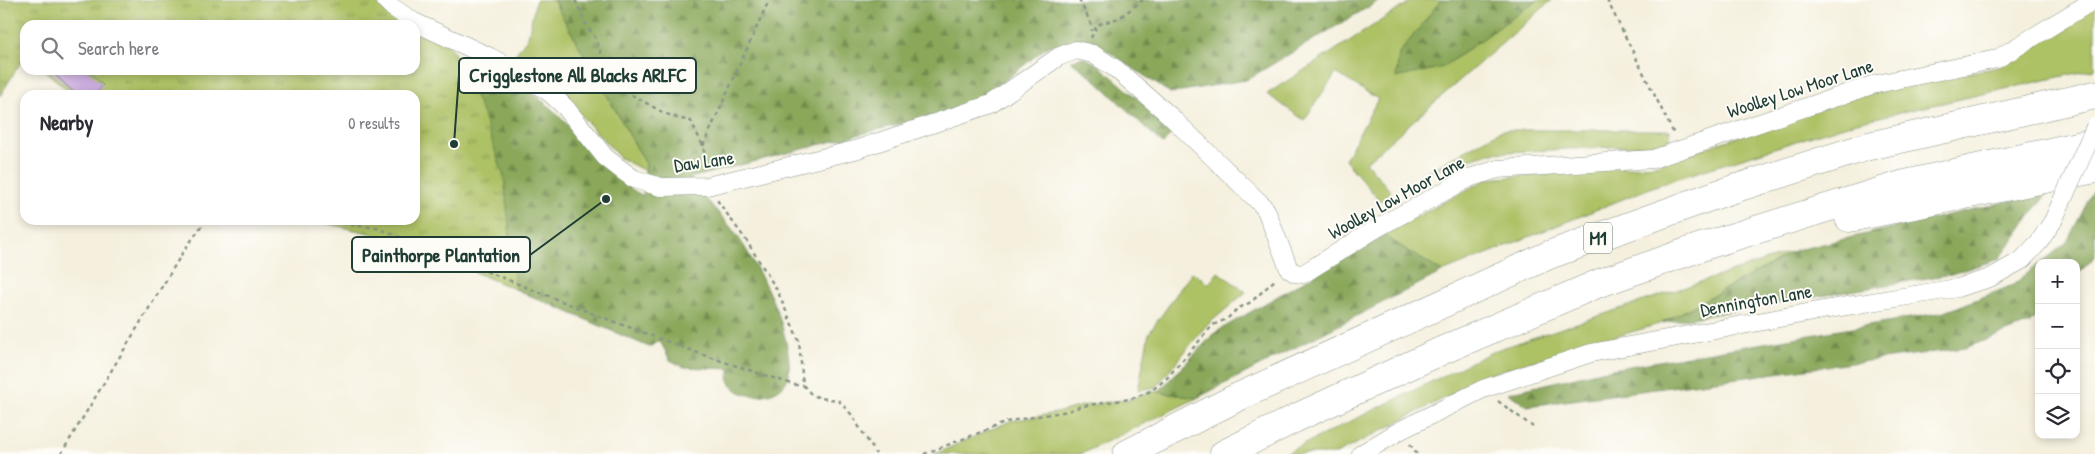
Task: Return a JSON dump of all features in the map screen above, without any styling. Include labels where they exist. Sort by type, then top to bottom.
[{"type":"highway","name":"M1","points":[[1127,454],[1234,399],[1549,255],[1722,194],[1869,146],[2095,95]]},
{"type":"highway","name":"M1","points":[[1224,454],[1441,351],[1597,284],[1704,246],[1901,186],[2095,142]]},
{"type":"highway","points":[[1704,246],[2095,169]]},
{"type":"street","name":"Daw Lane","points":[[385,0],[411,20]]},
{"type":"street","name":"Woolley Low Moor Lane","points":[[1289,269],[1295,273],[1303,274],[1377,228],[1469,178],[1498,169],[1653,160],[1872,85],[1997,59],[2094,0]]},
{"type":"street","name":"Daw Lane","points":[[420,25],[518,72],[550,93],[566,108],[605,157],[634,179],[671,188],[707,186],[855,150],[991,104],[1058,57],[1076,50],[1087,51]]},
{"type":"street","points":[[1087,51],[1116,69],[1169,115],[1260,203],[1266,210],[1289,269]]},
{"type":"street","name":"Dennington Lane","points":[[1361,454],[1401,430],[1483,389],[1591,352],[1957,288],[1990,278],[2022,260],[2039,242],[2053,221],[2095,127]]},
{"type":"path","points":[[575,0],[588,28],[596,37],[607,68],[626,90],[664,113],[677,118],[691,120],[703,146],[708,168],[707,186],[746,240],[777,290],[799,341],[803,384],[811,394],[820,398],[838,400],[851,414],[876,454]]},
{"type":"path","points":[[703,146],[769,0]]},
{"type":"path","points":[[1079,0],[1090,21],[1092,31],[1087,51]]},
{"type":"path","points":[[1092,31],[1097,25],[1118,18],[1143,0]]},
{"type":"path","points":[[1607,0],[1681,149]]},
{"type":"path","points":[[61,454],[183,252],[202,225]]},
{"type":"path","points":[[352,225],[377,228],[703,355],[795,385],[803,384]]},
{"type":"path","points":[[924,454],[1010,421],[1130,398],[1151,391],[1168,378],[1213,325],[1227,319],[1237,309],[1251,302],[1282,272],[1289,269]]},
{"type":"path","points":[[1483,389],[1533,427]]},
{"type":"green space","points":[[0,0],[385,0],[417,20],[20,20],[20,63],[0,96]]},
{"type":"green space","points":[[536,0],[553,0],[646,164],[647,172],[620,158],[548,79],[512,59],[528,37]]},
{"type":"green space","points":[[553,0],[1380,0],[1246,80],[1170,93],[1090,39],[1048,46],[974,105],[690,178],[744,245],[768,291],[785,336],[789,361],[786,382],[769,394],[754,396],[740,392],[733,387],[728,378],[731,369],[684,367],[670,360],[660,341],[649,347],[515,289],[504,177],[482,112],[460,61],[505,79],[537,97],[558,115],[604,165],[629,187],[643,196],[646,164]]},
{"type":"green space","points":[[1413,0],[1441,0],[1399,54],[1443,67],[1537,0],[1552,0],[1366,162],[1391,192],[1380,201],[1345,160],[1378,99],[1336,73],[1304,120],[1267,94]]},
{"type":"green space","points":[[1441,0],[1537,0],[1443,67],[1396,78],[1399,54]]},
{"type":"green space","points":[[2095,5],[2095,69],[1857,122],[1660,184],[1442,272],[1383,235],[1487,179],[1655,165],[1873,91],[1999,67]]},
{"type":"green space","points":[[420,22],[440,34],[460,61],[482,112],[504,177],[515,289],[395,239],[333,225],[420,225],[420,90],[67,90],[50,75],[420,75]]},
{"type":"green space","points":[[1083,57],[1097,64],[1174,130],[1163,144],[1091,76],[1070,61]]},
{"type":"green space","points":[[1502,130],[1670,130],[1669,144],[1489,153],[1427,172]]},
{"type":"green space","points":[[2095,187],[2095,254],[2080,272],[2080,259],[2046,259],[2067,242]]},
{"type":"green space","points":[[2048,192],[1999,259],[1951,274],[1662,323],[1797,250]]},
{"type":"green space","points":[[1383,235],[1442,272],[1197,398],[1158,392],[1216,332]]},
{"type":"green space","points":[[1797,250],[1662,323],[1495,372],[1336,454],[1284,454],[1496,350]]},
{"type":"green space","points":[[2035,267],[2035,318],[2030,323],[1965,348],[1527,406],[1508,393],[1601,371],[1945,312],[2013,285]]},
{"type":"green space","points":[[1192,272],[1209,284],[1218,272],[1246,292],[1205,327],[1156,387],[1138,390],[1149,333]]},
{"type":"green space","points":[[1151,391],[1197,398],[1081,454],[935,454],[1010,421],[1056,413],[1082,406],[1130,399]]},
{"type":"building","points":[[55,75],[92,75],[103,85],[98,90],[72,90]]},
{"type":"place","name":"Crigglestone All Blacks ARLFC","points":[[454,144]]},
{"type":"place","name":"Painthorpe Plantation","points":[[606,199]]}]
